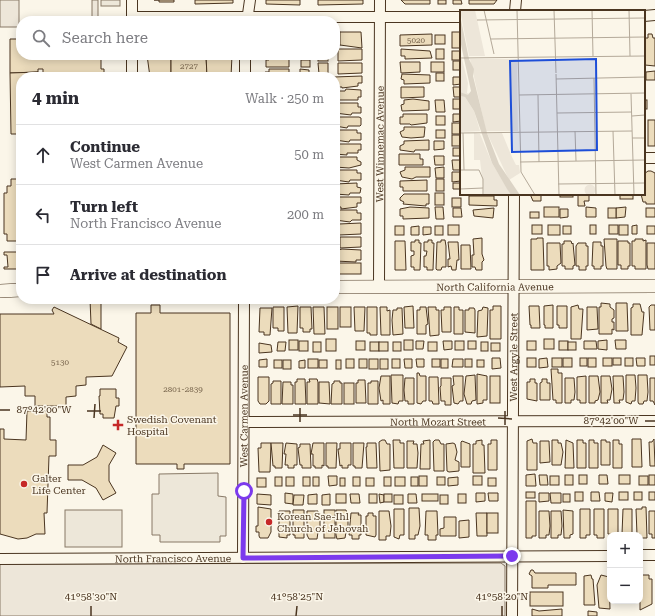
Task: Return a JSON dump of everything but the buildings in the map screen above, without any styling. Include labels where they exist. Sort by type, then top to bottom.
[{"type":"main road","name":"North California Avenue","points":[[340,287],[655,286]]},
{"type":"main road","points":[[0,291],[16,290]]},
{"type":"street","points":[[132,0],[132,16]]},
{"type":"street","points":[[247,16],[250,0]]},
{"type":"street","name":"West Winnemac Avenue","points":[[379,287],[380,0]]},
{"type":"street","points":[[645,16],[655,15]]},
{"type":"street","points":[[340,17],[460,17]]},
{"type":"street","points":[[132,60],[132,72]]},
{"type":"street","points":[[245,60],[245,72]]},
{"type":"street","name":"West Argyle Street","points":[[512,616],[514,195]]},
{"type":"street","name":"West Carmen Avenue","points":[[243,558],[244,304]]},
{"type":"street","name":"North Mozart Street","points":[[244,422],[655,421]]},
{"type":"street","points":[[643,556],[655,555]]},
{"type":"street","name":"North Francisco Avenue","points":[[0,559],[607,556]]},
{"type":"shaded area","points":[[0,0],[19,0],[19,16],[16,16],[16,27],[0,27]]},
{"type":"shaded area","points":[[92,0],[98,0],[98,16],[92,16]]},
{"type":"shaded area","points":[[101,0],[120,0],[120,6],[101,6]]},
{"type":"shaded area","points":[[218,473],[218,496],[226,497],[226,536],[220,536],[220,542],[160,542],[160,535],[152,535],[152,494],[159,494],[159,474]]},
{"type":"shaded area","points":[[65,510],[122,510],[122,547],[65,547]]},
{"type":"shaded area","points":[[501,563],[505,566],[505,616],[0,616],[0,564]]},
{"type":"place","name":"Swedish Covenant Hospital","points":[[118,425]]},
{"type":"place","name":"Galter Life Center","points":[[24,484]]},
{"type":"place","name":"Korean Sae-Ihl Church of Jehovah","points":[[269,522]]},
{"type":"route","points":[[244,491],[243,558],[512,556]]}]
